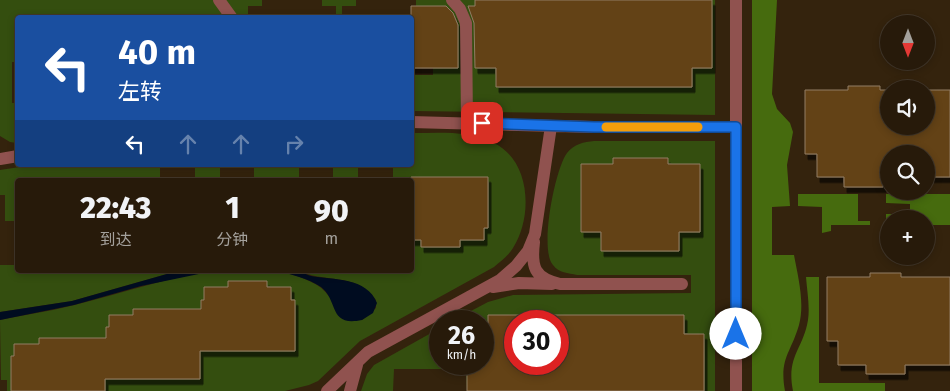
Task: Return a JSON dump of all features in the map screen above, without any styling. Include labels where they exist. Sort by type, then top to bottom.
[{"type":"street","points":[[219,0],[230,15]]},
{"type":"street","points":[[452,0],[460,9],[466,23],[467,122]]},
{"type":"street","points":[[736,0],[736,391]]},
{"type":"street","points":[[414,122],[467,122],[551,126],[736,127]]},
{"type":"street","points":[[551,126],[533,254],[536,270],[544,281],[560,284]]},
{"type":"street","points":[[0,159],[15,156]]},
{"type":"street","points":[[327,391],[364,355],[482,290],[516,266],[528,251],[535,234]]},
{"type":"street","points":[[482,290],[498,285],[519,283],[682,284]]},
{"type":"street","points":[[350,391],[359,362],[377,347]]},
{"type":"green space","points":[[0,0],[262,0],[262,6],[248,6],[248,15],[15,15],[15,62],[12,62],[12,103],[15,103],[15,143],[0,136]]},
{"type":"green space","points":[[322,0],[356,0],[356,6],[342,6],[342,15],[336,15],[336,6],[322,6]]},
{"type":"green space","points":[[416,0],[475,0],[496,68],[496,87],[692,87],[692,68],[712,67],[712,0],[715,0],[715,115],[414,111],[414,75],[433,75],[433,34],[416,6]]},
{"type":"green space","points":[[752,0],[777,0],[772,94],[777,109],[790,123],[793,132],[787,165],[790,206],[772,207],[772,255],[794,255],[801,299],[799,325],[785,363],[785,391],[752,391]]},
{"type":"green space","points":[[414,133],[464,134],[494,143],[506,151],[522,176],[526,206],[524,221],[519,235],[511,251],[494,267],[360,341],[318,381],[285,391],[105,391],[105,357],[78,344],[77,338],[39,338],[39,344],[14,344],[14,356],[11,357],[11,391],[7,391],[7,380],[1,380],[0,320],[65,307],[171,279],[202,273],[291,274],[321,288],[329,296],[345,320],[362,320],[376,308],[376,300],[368,291],[349,281],[318,277],[304,273],[414,273],[414,240],[421,240],[421,247],[460,240],[484,240],[484,228],[487,228],[487,177],[453,177],[453,203],[428,203],[428,177],[393,177],[393,167],[414,167]],"holes":[[[267,281],[267,287],[291,287],[291,300],[295,300],[295,351],[260,351],[260,325],[235,325],[235,351],[201,351],[201,300],[204,300],[204,287],[228,287]],[[134,309],[172,309],[172,315],[200,328],[200,378],[106,379],[106,328],[109,327],[109,315],[133,315]]]},
{"type":"green space","points":[[594,141],[715,141],[715,391],[704,391],[704,334],[684,334],[684,315],[607,315],[606,334],[569,334],[569,310],[504,310],[504,315],[494,315],[494,310],[473,310],[488,302],[513,295],[691,293],[691,275],[577,275],[555,268],[549,257],[548,227],[550,209],[562,162],[567,153],[579,144]],"holes":[[[613,158],[668,164],[700,164],[700,232],[679,232],[679,251],[602,251],[601,232],[581,232],[581,164],[613,164]]]},
{"type":"green space","points":[[20,167],[160,167],[160,177],[15,178],[15,221],[5,221],[5,195],[0,195],[0,170]]},
{"type":"green space","points":[[195,167],[220,167],[220,178],[195,178]]},
{"type":"green space","points":[[254,167],[299,167],[299,178],[254,178]]},
{"type":"green space","points":[[333,167],[358,167],[358,178],[333,178]]},
{"type":"green space","points":[[798,194],[858,194],[858,221],[870,221],[870,225],[831,225],[831,231],[822,233],[822,207],[798,206]]},
{"type":"green space","points":[[935,194],[950,194],[950,225],[935,225],[935,210],[910,210],[910,204],[886,203],[886,200],[935,200]]},
{"type":"green space","points":[[0,265],[15,265],[15,273],[170,273],[72,301],[0,312]]},
{"type":"green space","points":[[806,277],[819,277],[819,383],[885,383],[885,391],[793,391],[791,379],[793,361],[806,330],[808,320],[809,304]]},
{"type":"green space","points":[[429,334],[429,369],[394,369],[393,391],[361,391],[367,374],[374,365]]},
{"type":"water","points":[[170,273],[204,273],[141,286],[74,305],[0,320],[0,312],[72,301]]},
{"type":"water","points":[[286,273],[304,273],[358,284],[366,288],[377,303],[373,313],[362,320],[344,320],[339,316],[327,293],[321,287],[305,279]]},
{"type":"building","points":[[475,0],[712,0],[712,68],[692,68],[692,87],[496,87],[496,68],[475,68],[474,23],[468,6],[475,6]]},
{"type":"building","points":[[411,6],[446,6],[453,13],[458,25],[458,68],[414,68],[414,15],[411,15]]},
{"type":"building","points":[[848,86],[880,86],[880,135],[935,135],[935,90],[950,90],[950,177],[935,177],[935,145],[880,145],[880,187],[844,187],[844,177],[817,177],[817,154],[805,154],[805,90],[848,90]]},
{"type":"building","points":[[613,158],[668,158],[668,164],[700,164],[700,232],[679,232],[679,251],[601,251],[601,232],[581,232],[581,164],[613,164]]},
{"type":"building","points":[[488,177],[488,228],[484,228],[484,240],[460,240],[460,247],[421,247],[421,240],[414,240],[414,178],[411,178]]},
{"type":"building","points":[[870,273],[901,273],[901,277],[950,277],[950,365],[905,365],[905,374],[866,374],[866,365],[838,365],[838,341],[827,341],[827,277],[870,277]]},
{"type":"building","points":[[228,281],[267,281],[267,287],[291,287],[291,300],[295,300],[295,351],[200,351],[200,379],[105,379],[105,391],[11,391],[11,356],[14,356],[14,344],[39,344],[39,338],[106,338],[106,327],[109,327],[109,315],[133,315],[133,309],[201,309],[201,300],[204,300],[204,287],[228,287]]},
{"type":"building","points":[[494,315],[504,315],[504,375],[569,375],[569,315],[684,315],[684,334],[704,334],[704,391],[467,391],[467,375],[494,375]]},
{"type":"slow traffic","points":[[606,127],[698,127]]},
{"type":"route","points":[[482,123],[594,127],[736,127],[736,334]]}]
